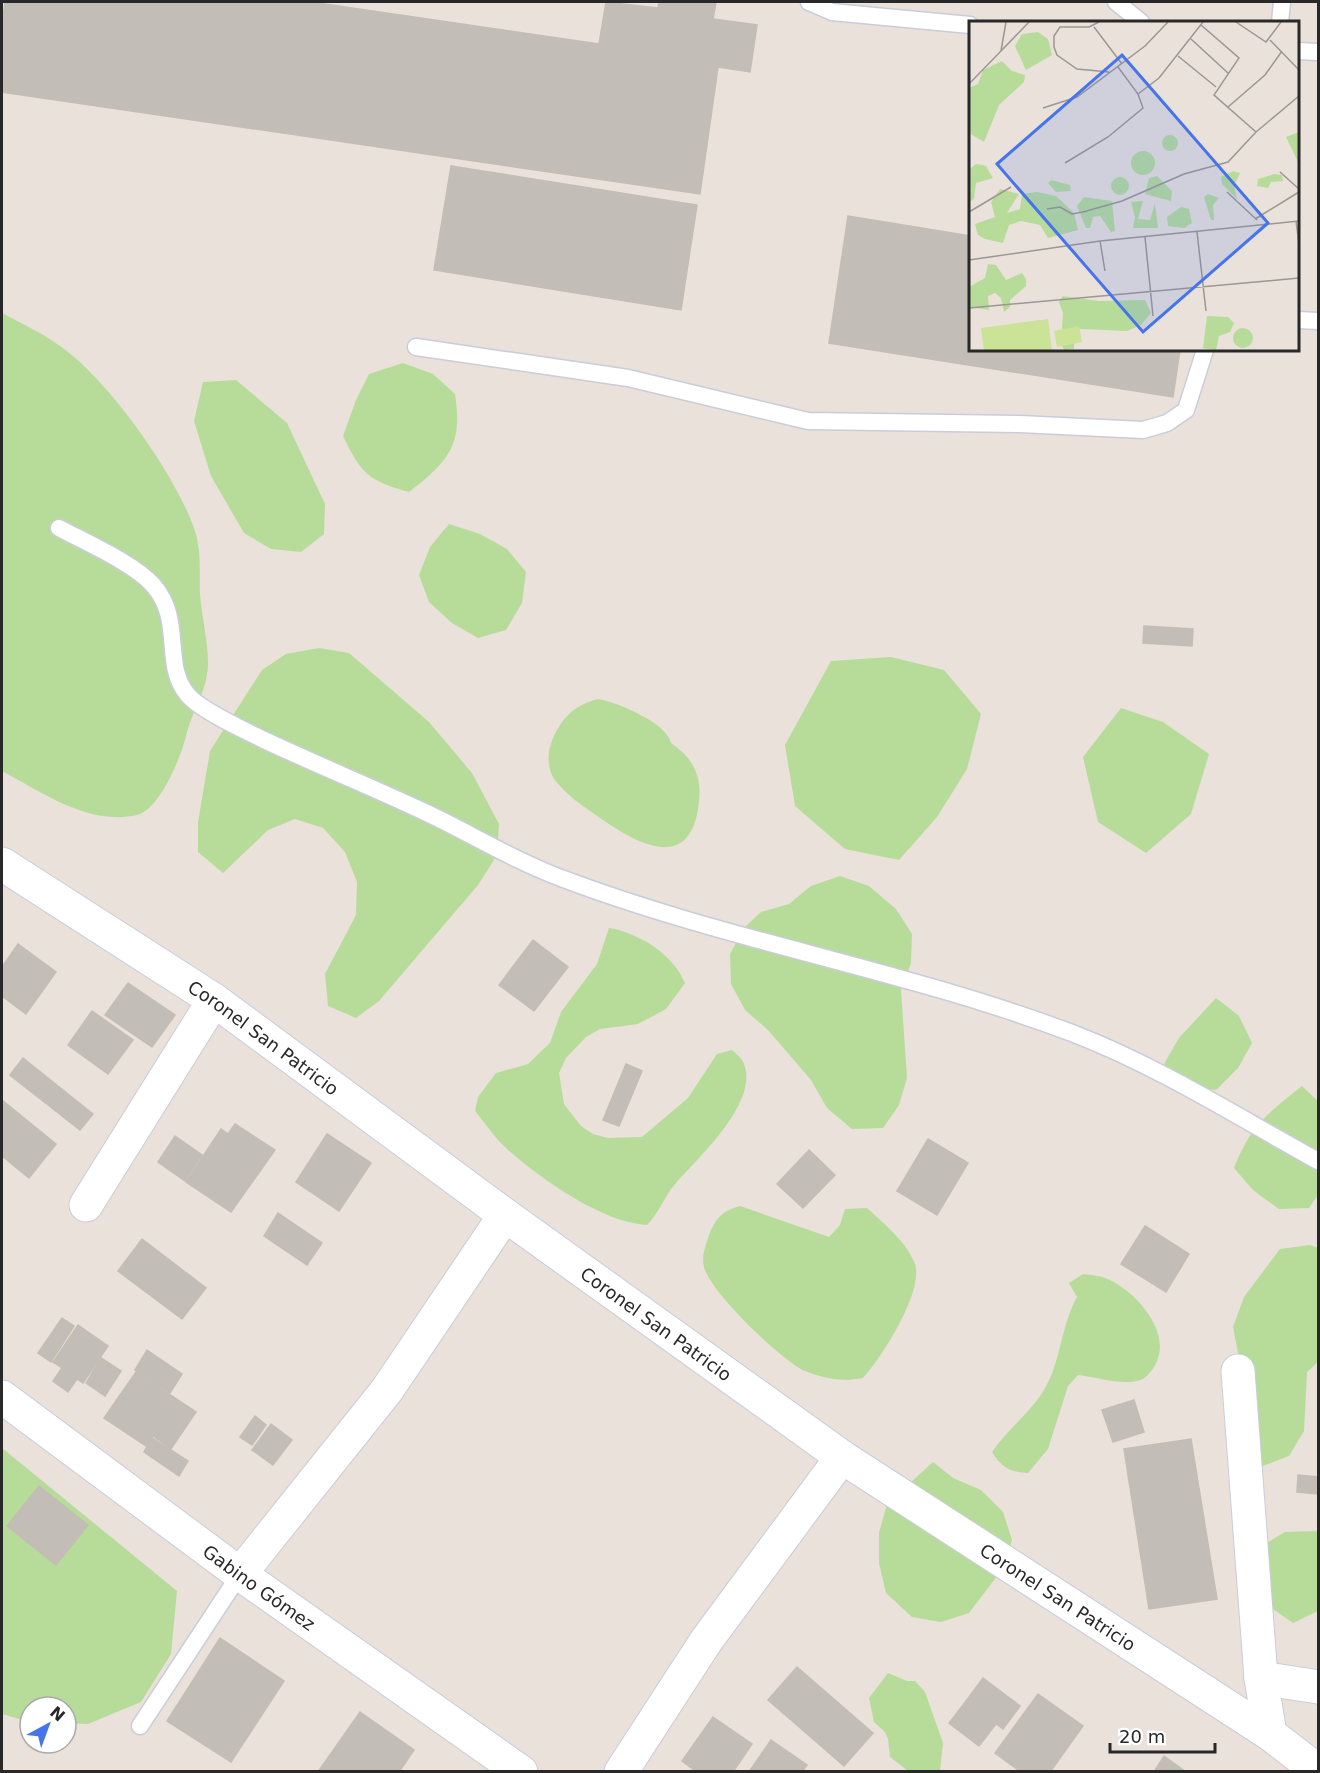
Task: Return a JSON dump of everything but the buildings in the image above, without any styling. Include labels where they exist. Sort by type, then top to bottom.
[{"type":"street","name":"Coronel San Patricio","points":[[2,864],[214,1000],[505,1215],[842,1457],[1270,1734],[1318,1771]]},
{"type":"street","points":[[86,1205],[214,1000]]},
{"type":"street","points":[[240,1574],[387,1390],[505,1215]]},
{"type":"street","points":[[1238,1371],[1261,1678],[1270,1734]]},
{"type":"street","name":"Gabino Gómez","points":[[2,1397],[240,1574],[521,1772]]},
{"type":"street","points":[[621,1772],[706,1641],[842,1457]]},
{"type":"street","points":[[1261,1678],[1318,1688]]},
{"type":"lane","points":[[809,2],[832,12],[969,25]]},
{"type":"lane","points":[[1116,2],[1140,21]]},
{"type":"lane","points":[[1280,21],[1282,2]]},
{"type":"lane","points":[[1299,51],[1318,52]]},
{"type":"lane","points":[[1299,320],[1318,321]]},
{"type":"lane","points":[[416,347],[628,378],[808,421],[1020,424],[1143,430],[1167,423],[1186,410],[1205,351]]},
{"type":"lane","points":[[60,528],[123,563],[152,583],[170,616],[173,627],[176,673],[188,695],[261,738],[427,813],[558,878],[705,925],[960,996],[1071,1033],[1133,1058],[1318,1161]]},
{"type":"lane","points":[[140,1726],[240,1574]]},
{"type":"green space","points":[[2,313],[60,346],[86,367],[104,387],[123,409],[158,458],[185,507],[197,537],[200,595],[208,655],[207,673],[203,691],[168,781],[154,803],[146,811],[137,815],[101,816],[83,811],[49,797],[2,771]]},
{"type":"green space","points":[[403,363],[433,374],[455,394],[457,412],[455,439],[450,451],[434,471],[409,492],[384,484],[368,474],[355,459],[343,436],[356,400],[369,374]]},
{"type":"green space","points":[[236,380],[287,423],[325,504],[324,534],[301,552],[271,549],[244,533],[211,476],[194,421],[203,382]]},
{"type":"green space","points":[[449,524],[480,534],[507,549],[526,572],[522,603],[506,630],[478,638],[452,623],[429,602],[419,575],[430,547]]},
{"type":"green space","points":[[319,648],[349,653],[429,722],[472,773],[499,824],[497,855],[478,885],[379,1001],[356,1018],[328,1006],[325,974],[356,915],[357,882],[345,852],[323,828],[295,819],[268,830],[223,873],[198,852],[198,822],[210,751],[262,670],[286,654]]},
{"type":"green space","points":[[891,657],[944,670],[981,714],[967,769],[937,817],[899,860],[845,849],[795,806],[785,745],[831,661]]},
{"type":"green space","points":[[598,699],[628,709],[661,728],[671,743],[685,754],[694,768],[700,792],[694,824],[686,838],[675,846],[662,847],[647,844],[631,837],[588,810],[554,779],[549,767],[549,752],[554,735],[568,715],[582,705]]},
{"type":"green space","points":[[1121,708],[1163,722],[1209,754],[1191,814],[1146,853],[1098,822],[1083,757]]},
{"type":"green space","points":[[840,876],[869,886],[896,909],[912,934],[911,963],[901,990],[907,1078],[899,1105],[883,1128],[852,1129],[827,1108],[811,1080],[768,1030],[745,1010],[731,984],[730,954],[744,928],[761,912],[789,904],[811,886]]},
{"type":"green space","points":[[609,928],[632,935],[654,946],[672,963],[685,983],[666,1009],[638,1024],[600,1029],[586,1037],[566,1058],[559,1073],[564,1104],[581,1126],[593,1134],[608,1138],[642,1137],[688,1098],[717,1054],[732,1050],[744,1064],[746,1079],[743,1095],[724,1128],[672,1188],[647,1225],[610,1216],[553,1185],[505,1147],[475,1111],[478,1097],[496,1073],[528,1064],[550,1043],[561,1012],[597,964]]},
{"type":"green space","points":[[1216,998],[1239,1016],[1252,1043],[1238,1068],[1216,1090],[1186,1086],[1164,1064],[1179,1038]]},
{"type":"green space","points":[[1302,1086],[1318,1101],[1318,1195],[1309,1208],[1279,1209],[1253,1190],[1234,1168],[1240,1153],[1261,1121]]},
{"type":"green space","points":[[740,1206],[829,1237],[840,1225],[845,1209],[867,1208],[894,1233],[906,1248],[915,1264],[916,1276],[908,1306],[890,1340],[863,1378],[841,1380],[827,1378],[794,1365],[748,1325],[719,1292],[704,1267],[704,1251],[717,1220],[724,1213]]},
{"type":"green space","points":[[1310,1245],[1318,1248],[1318,1362],[1307,1372],[1304,1431],[1289,1456],[1260,1467],[1233,1327],[1244,1297],[1280,1249]]},
{"type":"green space","points":[[1083,1274],[1110,1280],[1140,1303],[1155,1326],[1159,1338],[1160,1349],[1157,1361],[1147,1376],[1136,1381],[1120,1382],[1078,1375],[1068,1386],[1048,1449],[1028,1473],[1016,1472],[999,1462],[992,1452],[1038,1398],[1050,1379],[1067,1319],[1077,1297],[1069,1283]]},
{"type":"green space","points":[[2,1448],[177,1591],[171,1654],[141,1702],[88,1724],[78,1724],[78,1695],[18,1695],[18,1719],[2,1714]]},
{"type":"green space","points":[[933,1462],[953,1478],[981,1490],[1003,1512],[1012,1540],[1004,1567],[969,1613],[941,1622],[912,1617],[886,1593],[879,1563],[879,1533],[887,1504]]},
{"type":"green space","points":[[1318,1531],[1318,1611],[1293,1623],[1269,1606],[1260,1547],[1285,1532]]},
{"type":"green space","points":[[888,1673],[907,1681],[915,1681],[925,1692],[943,1743],[940,1771],[908,1771],[890,1757],[888,1739],[885,1732],[874,1722],[869,1698]]}]
